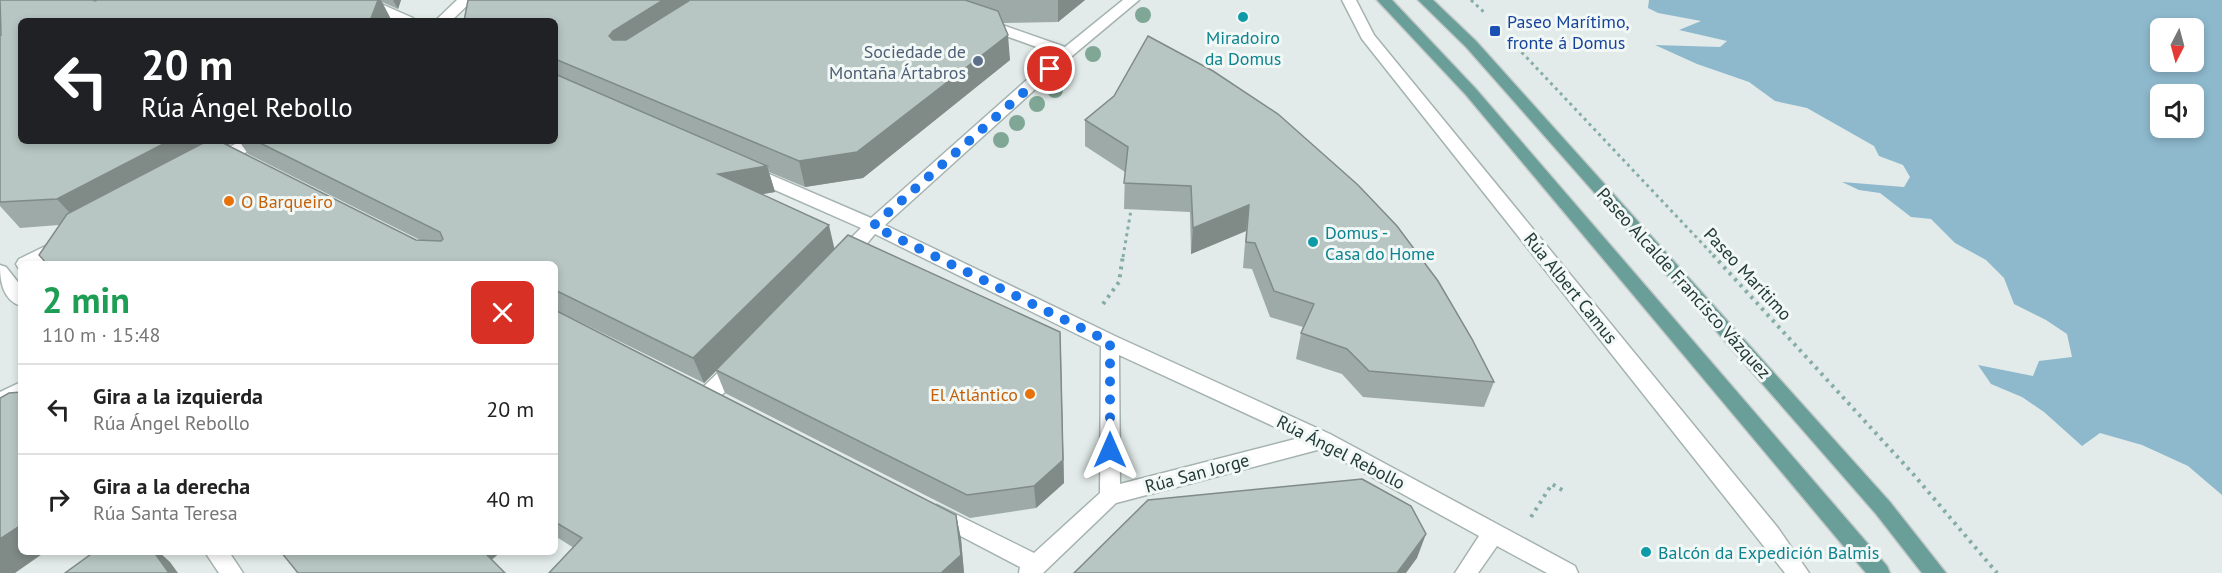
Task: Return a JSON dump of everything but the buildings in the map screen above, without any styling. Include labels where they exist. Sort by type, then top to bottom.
[{"type":"main road","name":"Paseo Alcalde Francisco Vázquez","points":[[1384,0],[1471,92],[1879,573]]},
{"type":"main road","name":"Paseo Alcalde Francisco Vázquez","points":[[1425,0],[1471,44],[1633,226],[1883,508],[1935,573]]},
{"type":"street","points":[[360,0],[401,18]]},
{"type":"street","points":[[445,18],[466,0]]},
{"type":"street","points":[[831,269],[873,226],[1067,53],[1132,0]]},
{"type":"street","name":"Rúa Albert Camus","points":[[1349,0],[1367,36],[1770,535],[1798,573]]},
{"type":"street","points":[[972,20],[1067,53]]},
{"type":"street","points":[[200,170],[238,157],[251,144]]},
{"type":"street","name":"Rúa Ángel Rebollo","points":[[730,164],[873,226],[1110,342],[1323,440],[1567,573]]},
{"type":"street","points":[[31,261],[76,237]]},
{"type":"street","points":[[18,267],[1,274],[18,295]]},
{"type":"street","points":[[1110,342],[1110,496]]},
{"type":"street","points":[[707,396],[748,354]]},
{"type":"street","points":[[687,386],[728,407]]},
{"type":"street","points":[[0,401],[18,392]]},
{"type":"street","name":"Rúa San Jorge","points":[[1033,569],[1110,496],[1323,440]]},
{"type":"street","points":[[924,508],[1033,569]]},
{"type":"street","points":[[1466,573],[1494,532]]},
{"type":"street","points":[[218,555],[232,573]]},
{"type":"path","points":[[1472,0],[1493,22]]},
{"type":"path","name":"Paseo Marítimo","points":[[1509,39],[1681,220],[1914,475],[1997,573]]},
{"type":"path","points":[[1085,328],[1119,282],[1131,210]]},
{"type":"path","points":[[1494,532],[1530,518],[1552,484],[1564,491]]},
{"type":"water","points":[[1649,0],[2222,0],[2222,495],[2188,466],[2142,445],[2100,433],[2082,446],[2044,412],[2022,397],[1991,384],[1978,365],[2033,376],[2039,361],[2072,357],[2067,334],[2046,320],[2014,304],[2004,278],[1986,260],[1955,243],[1931,219],[1911,217],[1880,193],[1859,190],[1842,182],[1904,187],[1910,177],[1903,165],[1879,156],[1874,146],[1807,108],[1775,101],[1749,82],[1697,64],[1655,45],[1720,47],[1727,41],[1679,30],[1701,21],[1658,13],[1648,8]]},
{"type":"place","name":"Miradoiro da Domus","points":[[1243,17]]},
{"type":"place","name":"Paseo Marítimo, fronte á Domus","points":[[1495,31]]},
{"type":"place","name":"Sociedade de Montaña Ártabros","points":[[978,61]]},
{"type":"place","name":"O Barqueiro","points":[[229,201]]},
{"type":"place","name":"Domus - Casa do Home","points":[[1313,242]]},
{"type":"place","name":"El Atlántico","points":[[1030,394]]},
{"type":"place","name":"Balcón da Expedición Balmis","points":[[1646,552]]},
{"type":"route","points":[[1050,69],[873,226],[1110,342],[1110,450]]}]
